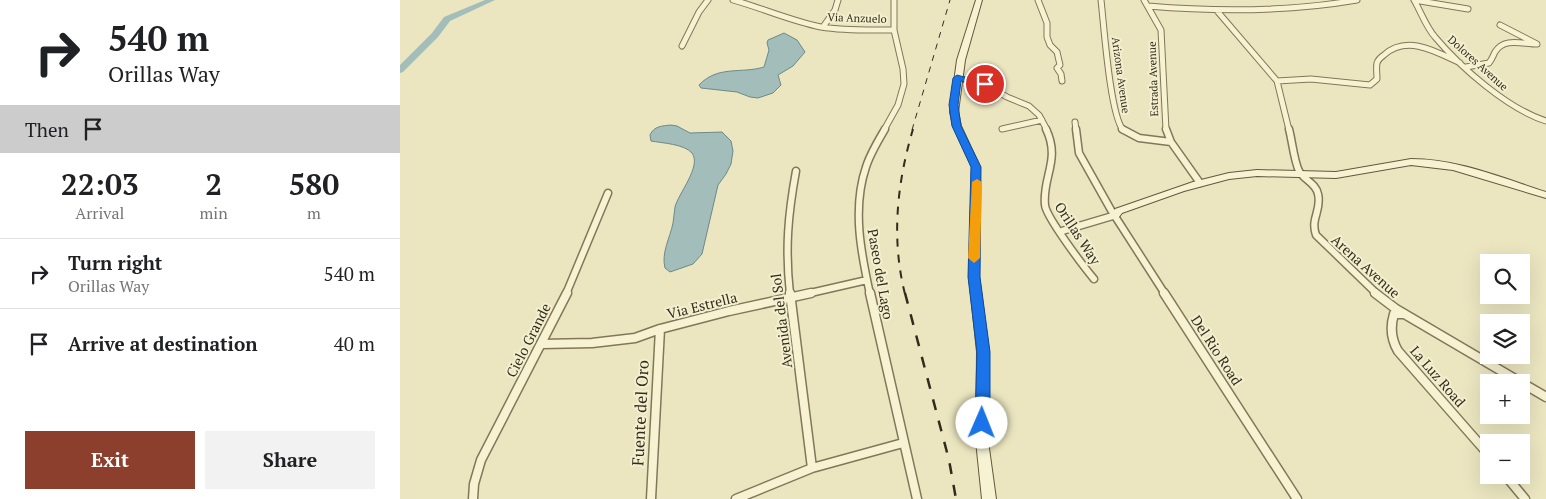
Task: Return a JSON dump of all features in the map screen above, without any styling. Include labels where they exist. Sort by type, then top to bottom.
[{"type":"street","points":[[682,46],[699,12],[708,0]]},
{"type":"street","name":"Via Anzuelo","points":[[733,0],[800,22],[823,27],[857,30],[894,30]]},
{"type":"street","points":[[823,27],[835,10],[838,0]]},
{"type":"street","name":"Paseo del Lago","points":[[894,0],[894,30],[903,73],[903,92],[869,158],[862,178],[859,216],[861,247],[867,280],[917,499]]},
{"type":"street","points":[[979,0],[957,78],[954,119],[976,167],[974,277],[983,352],[982,441],[989,499]]},
{"type":"street","points":[[1038,0],[1047,23],[1047,37],[1050,45],[1057,52],[1060,65],[1057,68],[1061,74],[1062,81]]},
{"type":"street","name":"Arizona Avenue","points":[[1101,0],[1114,106],[1119,125],[1124,131],[1139,138],[1171,142]]},
{"type":"street","name":"Estrada Avenue","points":[[1144,0],[1161,30],[1166,130],[1171,142],[1200,183]]},
{"type":"street","points":[[1148,6],[1218,12],[1306,8],[1357,0]]},
{"type":"street","points":[[1414,0],[1468,9]]},
{"type":"street","name":"Dolores Avenue","points":[[1414,0],[1434,36],[1460,62],[1514,107],[1546,121]]},
{"type":"street","name":"Arena Avenue","points":[[1218,12],[1277,81],[1298,171],[1313,184],[1318,194],[1319,208],[1314,216],[1316,235],[1376,294],[1403,314],[1546,397]]},
{"type":"street","points":[[1466,67],[1489,63],[1495,52],[1506,42],[1537,44],[1500,25]]},
{"type":"street","points":[[1277,81],[1319,79],[1370,85],[1377,79],[1379,60],[1394,48],[1406,45],[1425,47],[1460,62]]},
{"type":"street","name":"Orillas Way","points":[[957,78],[992,87],[1007,97],[1029,106],[1042,120],[1051,141],[1052,159],[1044,192],[1044,203],[1051,218],[1062,231],[1076,256],[1094,279]]},
{"type":"street","points":[[1002,129],[1042,120]]},
{"type":"street","name":"Del Rio Road","points":[[1074,122],[1079,153],[1111,210],[1297,499]]},
{"type":"street","points":[[1062,231],[1116,215],[1118,211],[1200,183],[1245,174],[1276,173],[1303,176],[1347,174],[1401,163],[1424,162],[1460,170],[1546,195]]},
{"type":"street","name":"Avenida del Sol","points":[[796,171],[787,238],[790,297],[812,468]]},
{"type":"street","name":"Cielo Grande","points":[[473,499],[474,484],[481,460],[542,344],[579,266],[608,193]]},
{"type":"street","name":"Via Estrella","points":[[542,344],[610,342],[635,338],[660,329],[867,280]]},
{"type":"street","name":"La Luz Road","points":[[1403,314],[1394,314],[1392,320],[1392,339],[1398,351],[1480,445]]},
{"type":"street","name":"Fuente del Oro","points":[[651,499],[660,329]]},
{"type":"street","points":[[736,499],[812,468],[904,443]]},
{"type":"street","points":[[1512,484],[1525,499]]},
{"type":"water","points":[[784,33],[797,40],[805,52],[793,66],[778,75],[781,85],[773,93],[758,98],[737,92],[701,88],[699,85],[706,79],[722,72],[764,67],[769,50],[768,40]]},
{"type":"water","points":[[671,125],[690,133],[722,132],[731,141],[733,151],[731,164],[718,185],[702,254],[693,264],[670,272],[665,268],[665,251],[677,201],[694,165],[692,153],[688,150],[673,144],[651,141],[650,135],[654,130]]},
{"type":"waterway","points":[[400,70],[435,35],[447,19],[491,0]]},
{"type":"railway","points":[[912,130],[950,0]]},
{"type":"railway","points":[[905,294],[898,253],[898,211],[903,170],[913,129]]},
{"type":"railway","points":[[905,293],[949,460],[956,499]]},
{"type":"slow traffic","points":[[974,258],[977,182]]},
{"type":"route","points":[[982,423],[983,352],[974,277],[976,167],[954,119],[954,105],[957,78],[985,84]]}]
